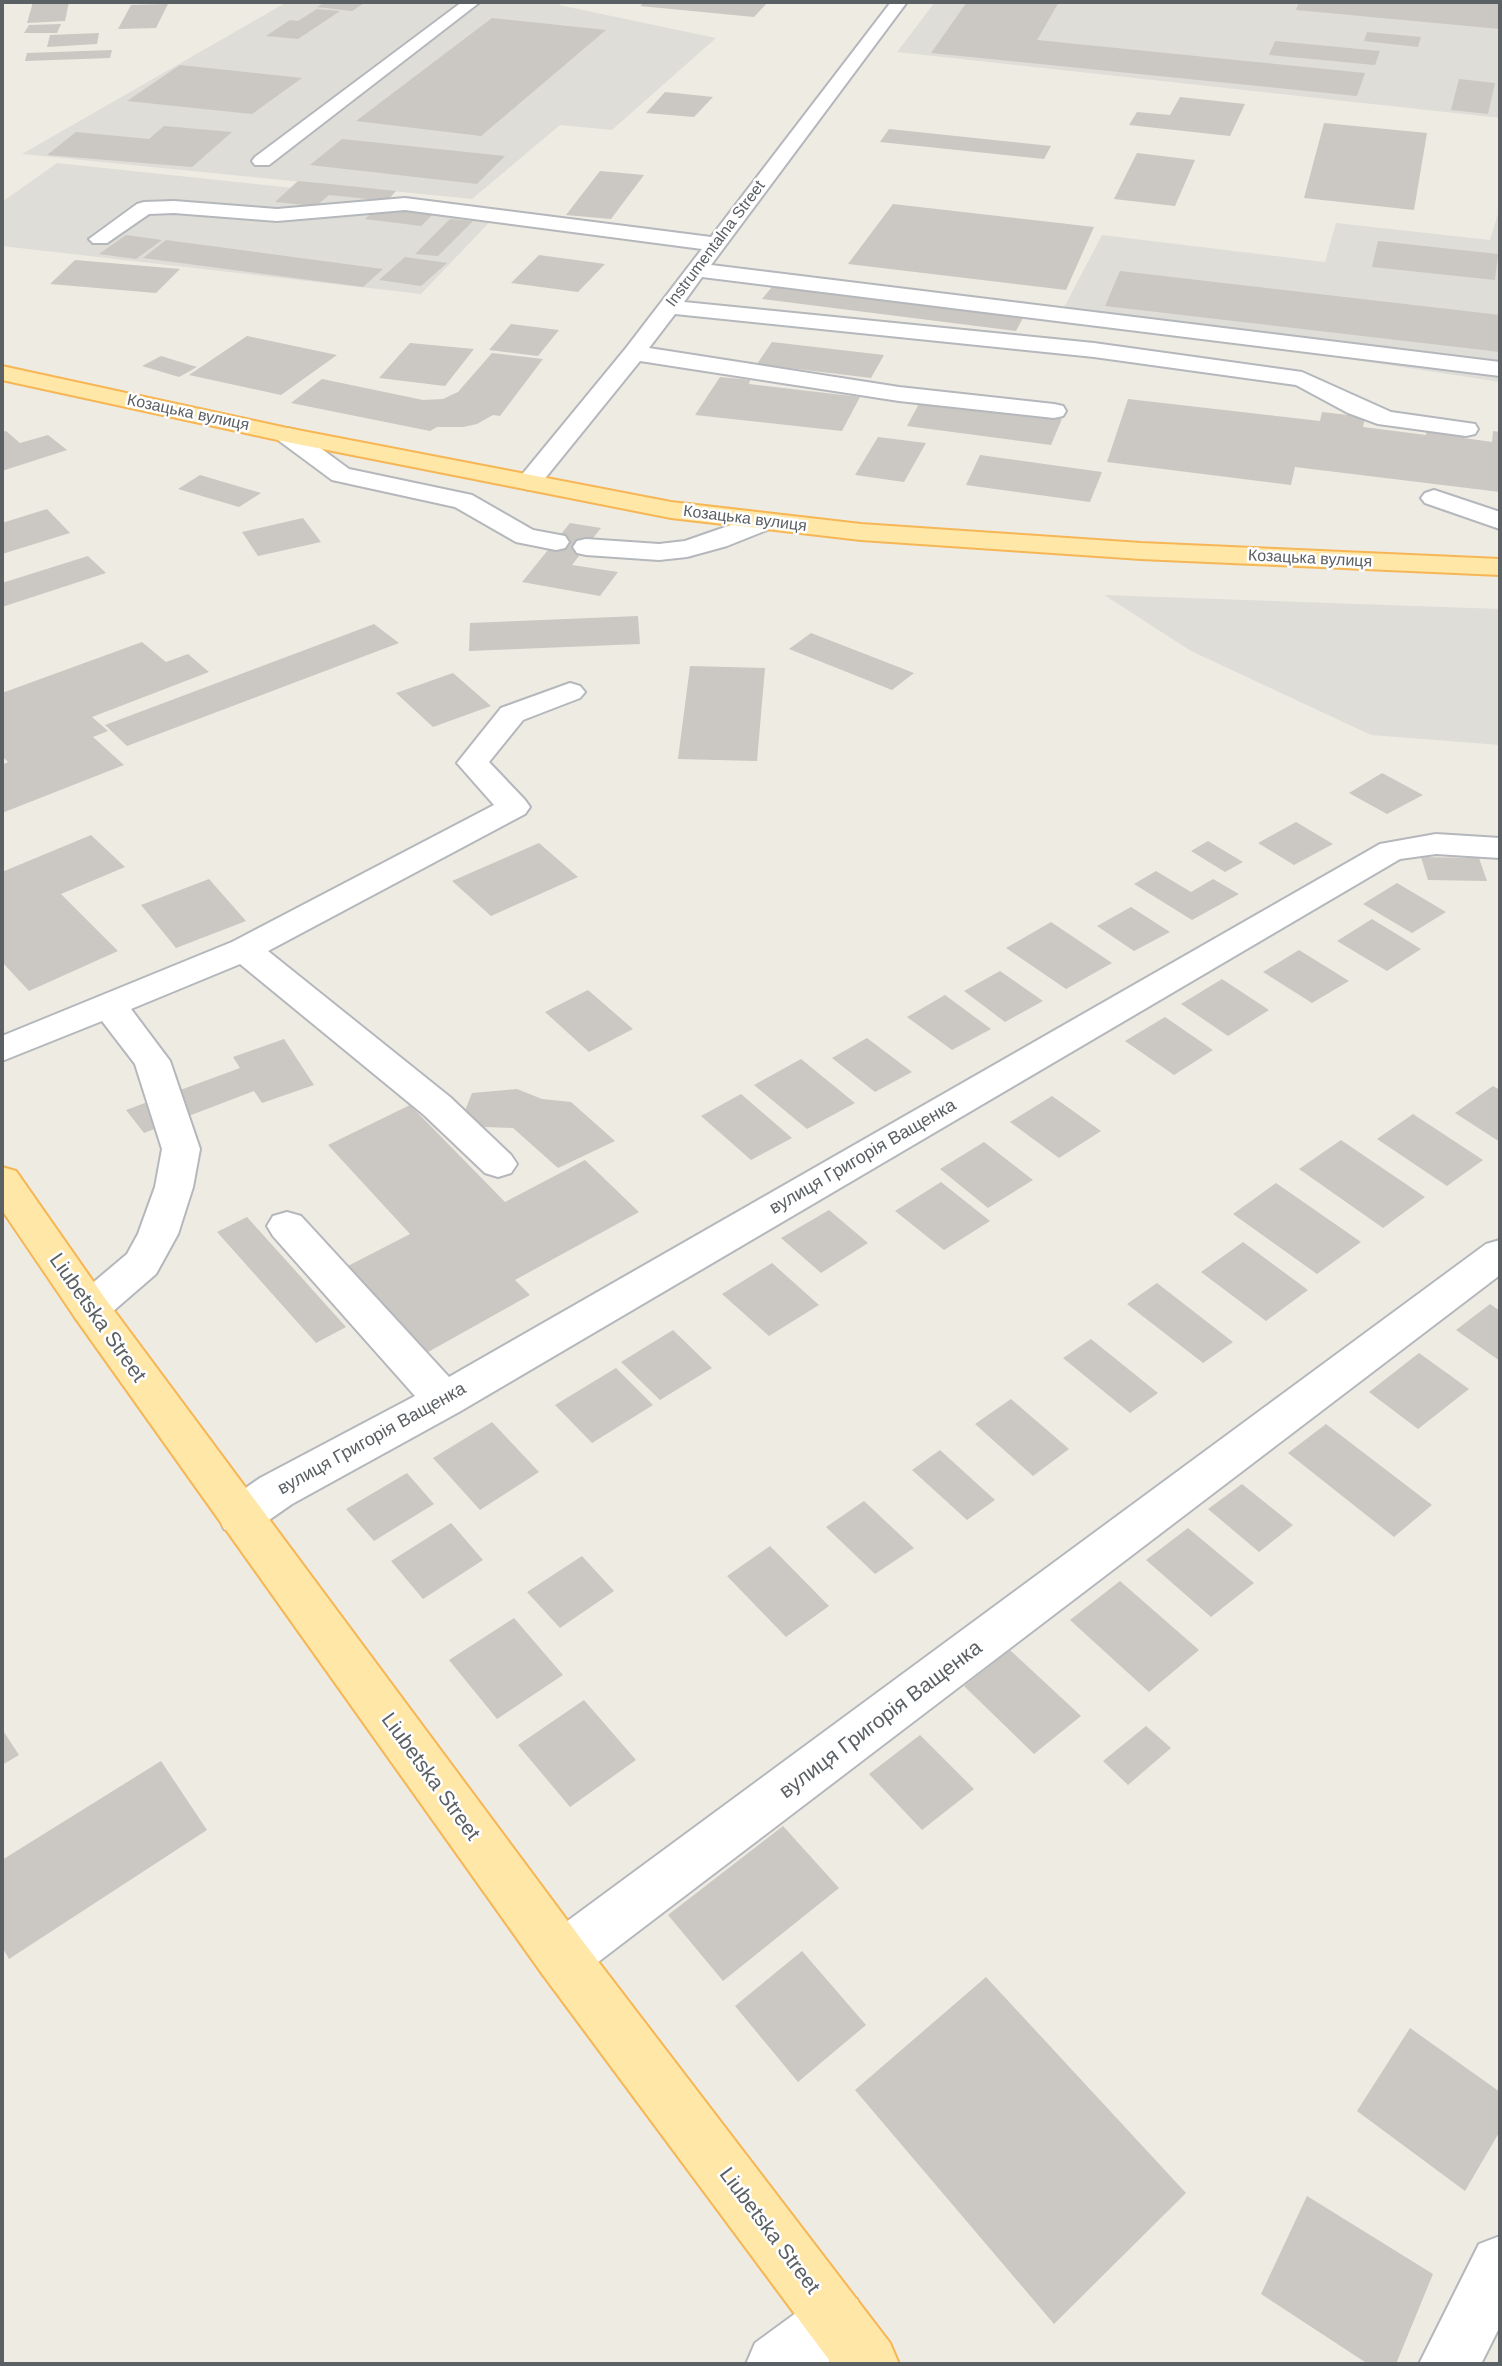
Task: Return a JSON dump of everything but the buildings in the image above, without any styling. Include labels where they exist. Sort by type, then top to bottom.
[{"type":"main road","name":"Козацька вулиця","points":[[2,373],[287,435],[670,510],[763,522],[1141,551],[1500,567]]},
{"type":"main road","name":"Liubetska Street","points":[[2,1181],[240,1516],[562,1957],[852,2342]]},
{"type":"street","points":[[262,161],[472,2]]},
{"type":"street","name":"Instrumentalna Street","points":[[529,482],[634,353],[899,2]]},
{"type":"street","points":[[100,239],[144,208],[174,207],[277,215],[405,204],[716,243]]},
{"type":"street","points":[[697,270],[1500,369]]},
{"type":"street","points":[[669,307],[1094,350],[1302,379],[1357,408],[1387,419],[1466,429]]},
{"type":"street","points":[[634,353],[899,394],[1054,411]]},
{"type":"street","points":[[287,435],[341,475],[463,500],[525,536],[556,542]]},
{"type":"street","points":[[1434,498],[1500,521]]},
{"type":"street","points":[[586,547],[659,552],[687,549],[763,522]]},
{"type":"street","points":[[4,1045],[109,1006],[244,950],[514,807],[472,763],[512,714],[570,692]]},
{"type":"street","name":"вулиця Григорія Ващенка","points":[[240,1516],[276,1491],[444,1400],[1391,851],[1436,844],[1500,848]]},
{"type":"street","points":[[244,950],[437,1106],[498,1164]]},
{"type":"street","points":[[90,1308],[142,1264],[158,1234],[174,1187],[181,1149],[152,1061],[109,1006]]},
{"type":"street","points":[[287,1226],[444,1400]]},
{"type":"street","name":"вулиця Григорія Ващенка","points":[[562,1957],[1500,1254]]},
{"type":"street","points":[[1450,2364],[1500,2264]]},
{"type":"street","points":[[776,2364],[852,2342]]},
{"type":"shaded area","points":[[287,2],[562,2],[559,5],[716,38],[612,130],[560,125],[472,199],[22,154]]},
{"type":"shaded area","points":[[935,2],[1500,2],[1500,118],[897,52]]},
{"type":"shaded area","points":[[57,163],[501,210],[421,294],[2,246],[2,202]]},
{"type":"shaded area","points":[[1500,207],[1500,382],[1060,315],[1102,235],[1325,262],[1336,223],[1490,240]]},
{"type":"shaded area","points":[[1104,595],[1500,609],[1500,745],[1371,735],[1191,651]]}]
